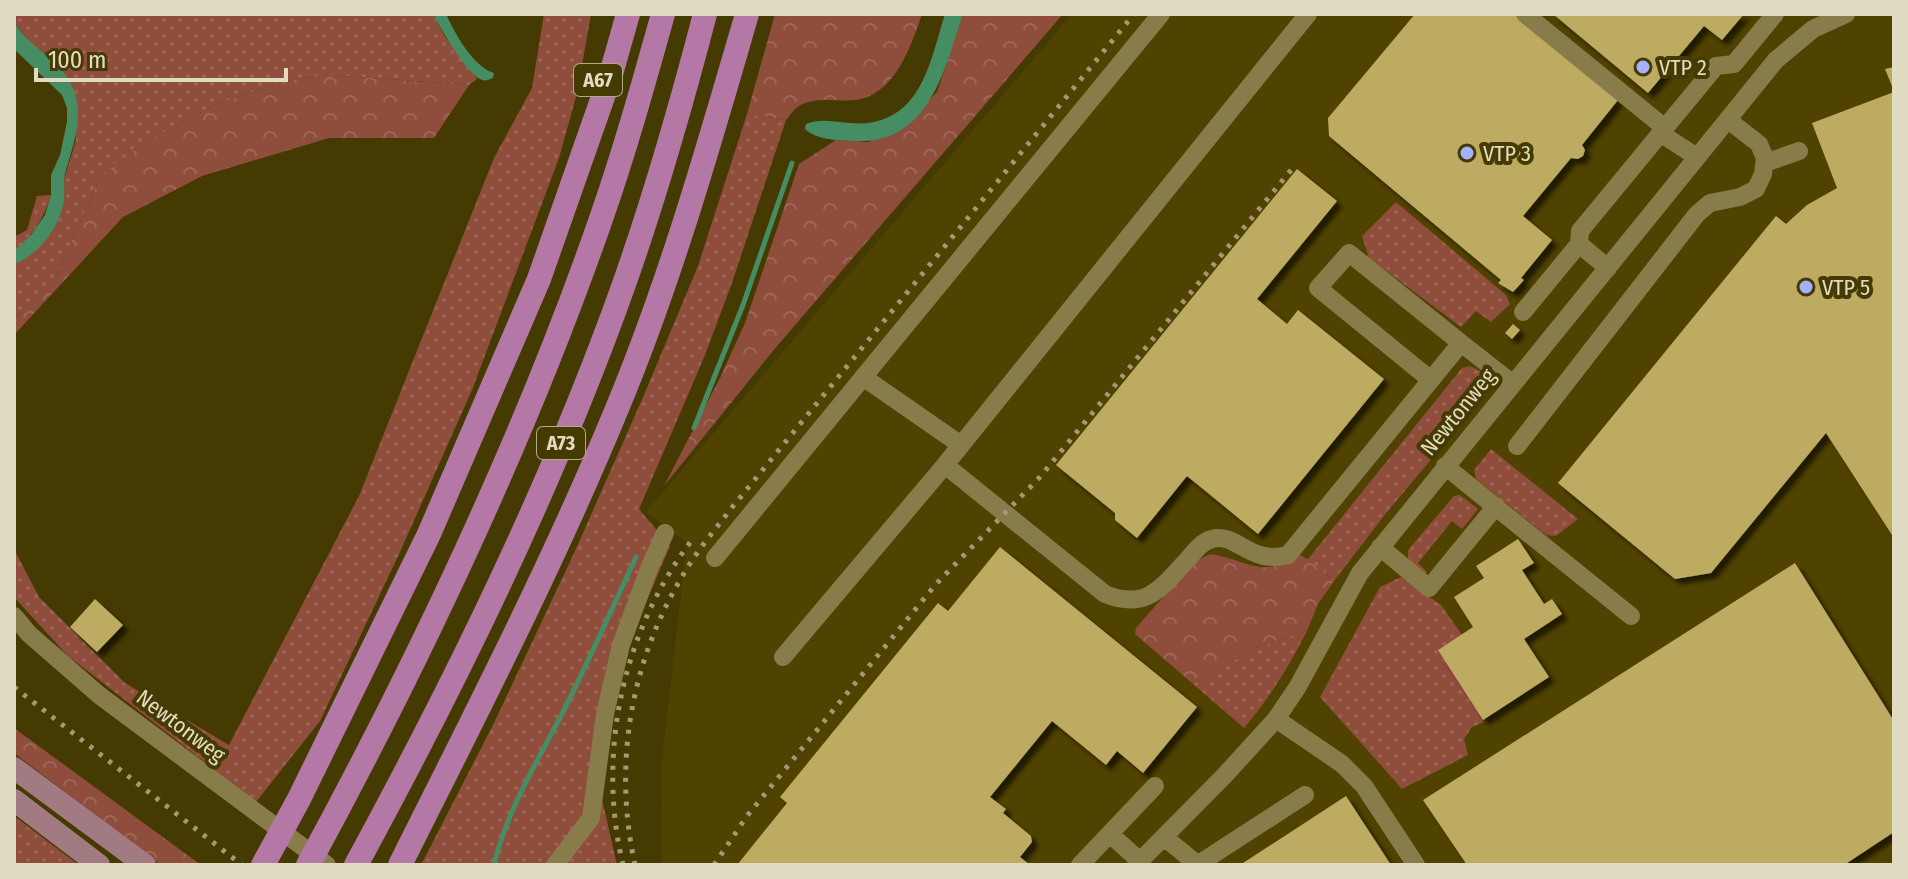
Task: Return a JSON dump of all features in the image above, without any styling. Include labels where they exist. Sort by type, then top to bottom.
[{"type":"highway","name":"A67","points":[[585,146],[611,14]]},
{"type":"highway","points":[[263,865],[299,799],[429,534],[539,279],[628,14]]},
{"type":"highway","name":"A73","points":[[308,865],[471,543],[512,446],[601,218],[632,126],[663,14]]},
{"type":"highway","name":"A73","points":[[360,858],[513,554],[572,416],[622,288],[674,131],[705,14]]},
{"type":"highway","name":"A73","points":[[400,865],[549,565],[617,410],[692,205],[747,14]]},
{"type":"main road","points":[[14,768],[145,865]]},
{"type":"main road","points":[[14,800],[99,865]]},
{"type":"street","points":[[715,558],[1161,14]]},
{"type":"street","points":[[783,657],[945,465],[1308,14]]},
{"type":"street","points":[[1525,14],[1697,157]]},
{"type":"street","points":[[1523,312],[1579,244],[1580,231],[1716,66],[1734,64],[1775,14]]},
{"type":"street","name":"Newtonweg","points":[[1138,863],[1276,719],[1297,688],[1360,573],[1776,60],[1813,29],[1846,14]]},
{"type":"street","points":[[1517,446],[1697,214],[1710,203],[1740,197],[1756,189],[1765,163],[1759,144],[1728,120]]},
{"type":"street","points":[[1765,163],[1799,151]]},
{"type":"street","points":[[1579,244],[1608,268]]},
{"type":"street","points":[[1431,380],[1318,288],[1349,253],[1512,383]]},
{"type":"street","points":[[945,465],[1105,594],[1118,600],[1133,601],[1149,597],[1161,588],[1200,545],[1212,539],[1225,538],[1260,557],[1272,559],[1288,555],[1461,343]]},
{"type":"street","points":[[863,377],[961,445]]},
{"type":"street","points":[[1445,466],[1631,616]]},
{"type":"street","points":[[1380,547],[1429,588],[1496,506]]},
{"type":"street","points":[[555,865],[591,818],[605,714],[621,645],[665,533]]},
{"type":"street","name":"Newtonweg","points":[[14,616],[29,634],[99,695],[327,865]]},
{"type":"street","points":[[1276,719],[1342,764],[1364,786],[1416,865]]},
{"type":"street","points":[[1080,865],[1155,786]]},
{"type":"street","points":[[1164,837],[1198,865],[1305,795]]},
{"type":"street","points":[[1110,834],[1138,863]]},
{"type":"shaded area","points":[[433,14],[446,14],[465,48],[478,64],[494,73],[493,78],[482,80],[468,69]]},
{"type":"shaded area","points":[[945,14],[963,14],[940,81],[916,118],[899,131],[878,139],[833,140],[805,129],[806,124],[821,121],[868,123],[887,118],[901,109],[922,82]]},
{"type":"shaded area","points":[[1072,14],[1894,14],[1894,865],[661,865],[662,759],[687,543],[646,512]]},
{"type":"shaded area","points":[[14,22],[65,74],[72,86],[78,111],[59,219],[40,246],[14,264],[14,251],[31,235],[45,215],[51,195],[51,175],[60,155],[67,122],[67,108],[62,95],[14,49]]},
{"type":"green space","points":[[14,14],[433,14],[445,37],[477,79],[469,85],[330,75],[283,81],[214,105],[144,143],[101,175],[57,274],[14,319],[14,264],[36,250],[52,232],[64,197],[63,183],[76,140],[65,74],[33,46],[15,24]]},
{"type":"green space","points":[[544,14],[591,14],[577,93],[559,158],[472,390],[400,552],[320,721],[256,802],[67,655],[14,597],[14,549],[39,597],[125,683],[229,745],[359,496],[494,158],[532,88]]},
{"type":"green space","points":[[775,14],[922,14],[907,54],[881,89],[855,100],[805,103],[795,108],[786,120],[747,114]]},
{"type":"green space","points":[[963,14],[1063,14],[777,346],[664,486],[745,323],[799,164],[836,140],[868,142],[898,131],[937,92]]},
{"type":"green space","points":[[330,75],[469,85],[434,138],[329,138],[202,176],[123,217],[14,335],[14,319],[57,274],[101,175],[144,143],[214,105],[283,81]]},
{"type":"green space","points":[[747,114],[786,120],[705,355],[639,509],[670,546],[620,663],[599,786],[617,865],[421,865],[493,725],[644,395],[698,266]]},
{"type":"green space","points":[[51,195],[37,226],[14,251],[14,237],[27,230],[37,196]]},
{"type":"green space","points":[[1396,202],[1506,295],[1510,304],[1491,322],[1476,311],[1461,327],[1369,258],[1362,236]]},
{"type":"green space","points":[[1470,366],[1480,371],[1493,386],[1387,512],[1334,581],[1308,559],[1462,368]]},
{"type":"green space","points":[[1491,449],[1578,519],[1556,536],[1546,535],[1476,479],[1474,470]]},
{"type":"green space","points":[[1460,495],[1478,509],[1462,529],[1452,521],[1418,563],[1427,572],[1424,575],[1408,561],[1408,550],[1454,496]]},
{"type":"green space","points":[[1210,554],[1264,567],[1299,555],[1334,581],[1318,604],[1307,631],[1252,649],[1202,681],[1192,683],[1135,634],[1136,628],[1193,563]]},
{"type":"green space","points":[[1401,577],[1441,605],[1462,635],[1439,649],[1484,722],[1472,727],[1464,739],[1468,755],[1402,789],[1320,697],[1380,587]]},
{"type":"green space","points":[[1307,631],[1278,681],[1244,728],[1192,683],[1202,681],[1252,649]]},
{"type":"green space","points":[[14,728],[201,865],[161,865],[14,753]]},
{"type":"green space","points":[[14,816],[79,865],[14,865]]},
{"type":"building","name":"VTP 3","points":[[1415,14],[1514,14],[1618,100],[1582,145],[1585,150],[1583,156],[1571,158],[1523,216],[1552,240],[1513,292],[1498,283],[1501,280],[1329,136],[1328,118]]},
{"type":"building","name":"VTP 2","points":[[1553,14],[1744,14],[1722,40],[1704,26],[1648,93]]},
{"type":"building","points":[[1894,67],[1894,91],[1885,69]]},
{"type":"building","name":"VTP 5","points":[[1894,92],[1894,538],[1826,433],[1711,573],[1675,579],[1558,483],[1776,216],[1786,224],[1807,205],[1837,188],[1812,123]]},
{"type":"building","points":[[1297,169],[1337,201],[1257,299],[1287,324],[1298,310],[1384,379],[1258,534],[1187,476],[1137,538],[1115,520],[1115,513],[1056,465]]},
{"type":"building","points":[[1513,324],[1520,330],[1512,339],[1505,333]]},
{"type":"building","points":[[1518,539],[1534,563],[1522,570],[1544,604],[1552,599],[1562,614],[1524,639],[1549,677],[1483,720],[1438,650],[1473,627],[1454,597],[1484,578],[1476,566]]},
{"type":"building","points":[[1000,547],[1197,707],[1143,773],[1117,751],[1106,765],[1052,721],[990,797],[1006,809],[1003,813],[1031,836],[1032,842],[1020,857],[1030,865],[737,865],[787,803],[780,797],[938,603],[948,611]]},
{"type":"building","points":[[1795,563],[1894,721],[1894,832],[1844,865],[1467,865],[1423,800]]},
{"type":"building","points":[[95,599],[123,625],[97,652],[70,627]]},
{"type":"building","points":[[1346,796],[1391,865],[1240,865]]},
{"type":"waterway","points":[[694,428],[743,305],[792,163]]},
{"type":"waterway","points":[[494,865],[515,804],[636,557]]},
{"type":"railway","points":[[635,865],[626,790],[631,716],[650,643],[683,575],[730,510],[1134,14]]},
{"type":"railway","points":[[714,865],[747,816],[936,584],[1040,477],[1296,164]]},
{"type":"railway","points":[[623,865],[615,822],[613,779],[615,736],[622,693],[633,651],[650,610],[670,572],[695,536]]},
{"type":"railway","points":[[14,687],[242,865]]},
{"type":"place","name":"VTP 2","points":[[1643,67]]},
{"type":"place","name":"VTP 3","points":[[1467,153]]},
{"type":"place","name":"VTP 5","points":[[1806,287]]}]
